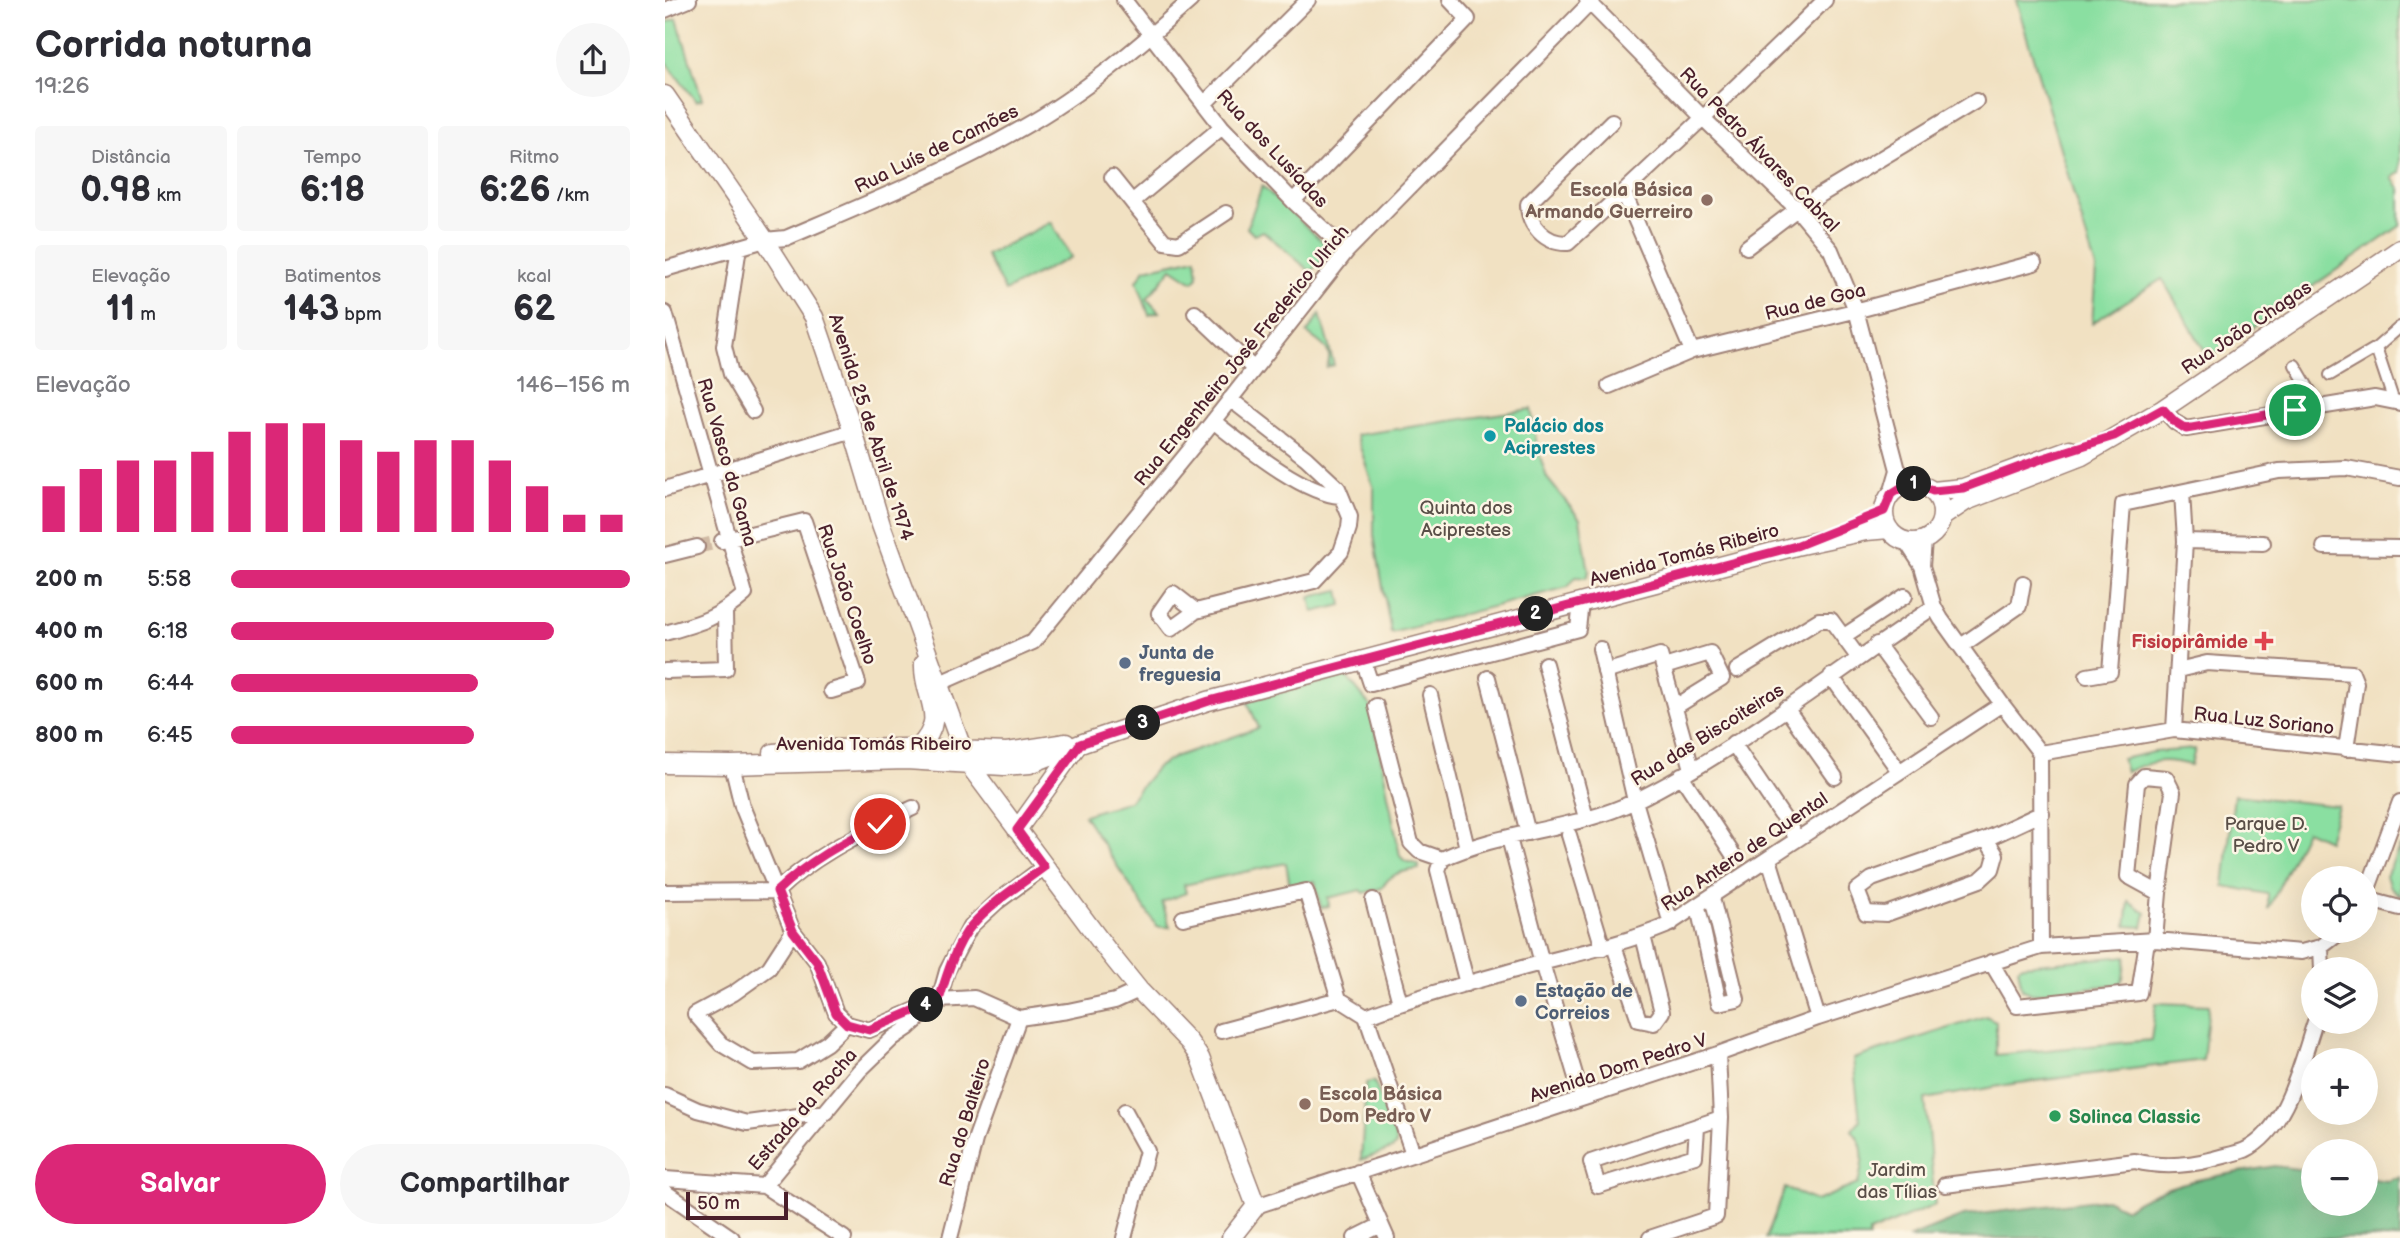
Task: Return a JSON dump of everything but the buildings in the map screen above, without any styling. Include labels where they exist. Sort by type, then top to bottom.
[{"type":"street","points":[[665,10],[689,0]]},
{"type":"street","name":"Rua dos Lusíadas","points":[[1124,0],[1222,127],[1293,201],[1347,251]]},
{"type":"street","name":"Rua Luís de Camões","points":[[665,269],[765,240],[786,238],[950,166],[1024,128],[1074,95],[1191,0]]},
{"type":"street","points":[[1204,104],[1308,0]]},
{"type":"street","points":[[1293,201],[1468,19],[1450,0]]},
{"type":"street","points":[[1612,121],[1528,204],[1528,217],[1541,234],[1557,244],[1568,243],[1624,193],[1825,0]]},
{"type":"street","name":"Rua Pedro Álvares Cabral","points":[[1590,1],[1704,119],[1797,209],[1831,250],[1856,310],[1898,470]]},
{"type":"street","name":"Rua Engenheiro José Frederico Ulrich","points":[[940,683],[1033,642],[1347,251],[1590,1]]},
{"type":"street","name":"Avenida 25 de Abril de 1974","points":[[665,95],[765,240],[814,317],[853,431],[881,525],[965,756],[1044,867],[1139,990],[1189,1042],[1200,1058],[1256,1206]]},
{"type":"street","points":[[1747,247],[1797,209],[1976,101]]},
{"type":"street","points":[[1132,202],[1222,127]]},
{"type":"street","points":[[1112,177],[1165,242],[1179,244],[1226,214]]},
{"type":"street","points":[[1624,193],[1692,351]]},
{"type":"street","points":[[739,247],[724,346],[731,374],[753,411]]},
{"type":"street","name":"Rua João Chagas","points":[[1942,517],[1966,501],[2082,456],[2163,409],[2400,249]]},
{"type":"street","name":"Rua de Goa","points":[[1609,386],[1692,351],[2034,263]]},
{"type":"street","name":"Rua Vasco da Gama","points":[[665,313],[712,476],[726,540],[745,594],[725,612]]},
{"type":"street","points":[[1195,313],[1254,369]]},
{"type":"street","points":[[2330,375],[2376,348],[2400,327]]},
{"type":"street","points":[[2376,348],[2397,402]]},
{"type":"street","points":[[2295,365],[2312,394]]},
{"type":"street","points":[[2163,409],[2186,429],[2375,398],[2397,402]]},
{"type":"street","points":[[1196,611],[1314,582],[1341,552],[1349,528],[1350,517],[1338,488],[1306,458],[1230,399]]},
{"type":"street","points":[[1213,421],[1289,476],[1328,495],[1340,496]]},
{"type":"street","points":[[665,489],[853,431]]},
{"type":"street","name":"Rua João Chagas","points":[[1933,491],[1963,488],[2032,462],[2114,436]]},
{"type":"street","points":[[2087,676],[2110,672],[2123,504],[2279,471],[2346,468],[2400,478]]},
{"type":"street","points":[[1922,566],[1924,540],[1938,527],[1942,508],[1933,491],[1916,484],[1898,470],[1887,520],[1905,540],[1922,566],[1934,607],[2002,704],[2041,753],[2041,947]]},
{"type":"street","points":[[1891,494],[1898,488],[1916,484]]},
{"type":"street","points":[[2174,730],[2185,541],[2182,492]]},
{"type":"street","name":"Avenida Tomás Ribeiro","points":[[665,758],[906,760],[1007,752],[1063,743],[1080,744],[1209,701],[1887,520]]},
{"type":"street","name":"Rua João Coelho","points":[[726,540],[804,521],[859,683],[831,691]]},
{"type":"street","points":[[1905,540],[1924,540]]},
{"type":"street","points":[[2185,541],[2263,543]]},
{"type":"street","points":[[665,555],[697,547]]},
{"type":"street","points":[[2324,547],[2400,548]]},
{"type":"street","points":[[1962,646],[2019,606],[2023,583]]},
{"type":"street","points":[[1844,636],[1905,596]]},
{"type":"street","name":"Avenida Tomás Ribeiro","points":[[1363,660],[1371,684],[1578,629],[1581,602]]},
{"type":"street","name":"Rua das Biscoiteiras","points":[[1442,859],[1467,848],[1602,815],[1635,801],[1733,743],[1934,607]]},
{"type":"street","points":[[665,633],[725,612],[726,669],[665,671]]},
{"type":"street","points":[[1737,670],[1819,620],[1831,620],[1858,657]]},
{"type":"street","points":[[1877,644],[1931,717]]},
{"type":"street","points":[[918,748],[932,730],[934,718],[924,669],[926,646]]},
{"type":"street","points":[[1600,649],[1635,801],[1671,924]]},
{"type":"street","points":[[1605,672],[1710,653],[1722,678],[1675,707]]},
{"type":"street","points":[[1662,661],[1675,707],[1687,772],[1734,856]]},
{"type":"street","points":[[2178,670],[2207,663],[2352,673],[2356,683],[2346,749]]},
{"type":"street","points":[[1545,664],[1586,818]]},
{"type":"street","points":[[1831,676],[1899,771]]},
{"type":"street","points":[[1488,678],[1528,833]]},
{"type":"street","points":[[1430,695],[1467,848]]},
{"type":"street","name":"Rua Antero de Quental","points":[[1366,1016],[1400,1003],[1608,947],[1671,924],[2002,704]]},
{"type":"street","points":[[1376,706],[1411,843],[1419,852],[1442,859],[1439,870],[1467,984]]},
{"type":"street","points":[[1786,708],[1835,777]]},
{"type":"street","name":"Rua Luz Soriano","points":[[2041,753],[2174,730],[2400,754]]},
{"type":"street","points":[[1733,743],[1797,838]]},
{"type":"street","points":[[1017,830],[1080,744]]},
{"type":"street","name":"Avenida Tomás Ribeiro","points":[[665,764],[918,748],[965,756]]},
{"type":"street","points":[[732,759],[742,806],[793,931],[817,962],[836,1013],[847,1024],[869,1030],[939,1000],[974,998],[1019,1018],[1115,1001],[1139,990]]},
{"type":"street","points":[[1991,962],[2017,1006],[2139,993],[2159,893],[2173,792],[2166,778],[2144,776],[2137,784],[2128,876],[2159,893]]},
{"type":"street","points":[[2376,866],[2400,802]]},
{"type":"street","points":[[665,892],[777,891],[797,872],[836,846],[913,808]]},
{"type":"street","points":[[1986,839],[1996,855],[1992,870],[1980,880],[1886,914],[1866,913],[1857,890],[1872,879],[1986,839],[2042,813]]},
{"type":"street","points":[[1569,835],[1608,947],[1639,1020],[1654,1023],[1662,1012],[1643,936]]},
{"type":"street","points":[[1509,838],[1542,964],[1582,1098]]},
{"type":"street","points":[[1769,859],[1818,1018]]},
{"type":"street","points":[[939,1000],[947,971],[970,927],[997,902],[1044,867]]},
{"type":"street","points":[[1183,918],[1306,891],[1339,999],[1366,1016],[1413,1154]]},
{"type":"street","points":[[1698,907],[1719,1003],[1737,999],[1712,898]]},
{"type":"street","points":[[1373,900],[1400,1003]]},
{"type":"street","points":[[2378,902],[2400,908]]},
{"type":"street","points":[[793,931],[769,968],[734,993],[695,1014],[721,1044],[753,1063],[798,1061],[827,1043],[847,1024]]},
{"type":"street","name":"Avenida Dom Pedro V","points":[[1256,1206],[1718,1054],[1818,1018],[2041,947],[2151,940],[2301,952],[2321,947]]},
{"type":"street","points":[[2321,957],[2321,947],[2326,943]]},
{"type":"street","points":[[1221,1031],[1339,999]]},
{"type":"street","name":"Estrada da Rocha","points":[[665,1179],[764,1186],[859,1071],[893,1038],[939,1000]]},
{"type":"street","name":"Rua do Balteiro","points":[[950,1238],[975,1140],[1019,1018]]},
{"type":"street","points":[[1945,1185],[2135,1161],[2156,1167],[2195,1164],[2245,1150],[2270,1132],[2281,1113],[2311,1034]]},
{"type":"street","points":[[1650,1238],[1716,1216],[1721,1118],[1718,1054]]},
{"type":"street","points":[[665,1095],[698,1110],[747,1122],[827,1112]]},
{"type":"street","points":[[1124,1238],[1147,1152],[1125,1111]]},
{"type":"street","points":[[1697,1128],[1695,1156],[1598,1186],[1591,1162],[1721,1118]]},
{"type":"street","points":[[1355,1238],[1384,1231],[1359,1172]]},
{"type":"street","points":[[764,1186],[843,1238]]},
{"type":"street","points":[[665,1192],[732,1238]]},
{"type":"street","points":[[1231,1238],[1256,1206]]},
{"type":"green space","points":[[2016,0],[2400,0],[2400,172],[2392,178],[2400,189],[2400,226],[2209,358],[2162,279],[2092,323],[2096,269]]},
{"type":"green space","points":[[677,19],[702,99],[696,101],[665,61],[665,23]]},
{"type":"green space","points":[[1262,186],[1332,250],[1311,272],[1263,231],[1254,235],[1247,228]]},
{"type":"green space","points":[[1051,222],[1071,257],[1005,291],[986,255]]},
{"type":"green space","points":[[1196,258],[1198,277],[1193,282],[1172,268],[1147,299],[1159,312],[1149,315],[1137,281],[1145,269]]},
{"type":"green space","points":[[1320,314],[1334,365],[1327,367],[1328,351],[1307,333]]},
{"type":"green space","name":"Quinta dos Aciprestes","points":[[1531,409],[1537,447],[1547,478],[1580,519],[1589,572],[1586,578],[1576,577],[1568,587],[1391,633],[1374,536],[1374,489],[1356,435]]},
{"type":"green space","points":[[1339,590],[1342,605],[1313,612],[1310,597]]},
{"type":"green space","points":[[1346,676],[1371,707],[1400,856],[1405,861],[1419,865],[1419,869],[1393,876],[1382,888],[1328,898],[1329,906],[1321,908],[1315,881],[1290,886],[1286,863],[1184,885],[1186,893],[1162,902],[1170,927],[1157,927],[1084,815],[1129,801],[1157,767],[1177,756],[1259,728],[1247,701]]},
{"type":"green space","points":[[2195,749],[2191,765],[2158,761],[2126,772],[2122,759],[2154,752]]},
{"type":"green space","name":"Parque D. Pedro V","points":[[2234,795],[2338,806],[2328,840],[2306,830],[2268,910],[2268,894],[2224,886]]},
{"type":"green space","points":[[2400,846],[2400,897],[2390,887],[2386,876]]},
{"type":"green space","points":[[2129,901],[2146,913],[2143,927],[2126,926]]},
{"type":"green space","points":[[2126,956],[2120,984],[2032,994],[2022,989],[2018,968],[2023,965]]},
{"type":"green space","name":"Jardim das Tílias","points":[[2156,1003],[2209,1005],[2203,1060],[2012,1084],[1925,1099],[1935,1205],[1869,1233],[1869,1238],[1766,1238],[1785,1188],[1816,1201],[1858,1184],[1863,1156],[1860,1143],[1852,1130],[1860,1120],[1853,1059],[1986,1016],[1996,1021],[1996,1055],[2151,1040]]},
{"type":"green space","points":[[1374,1081],[1395,1135],[1396,1145],[1392,1149],[1361,1160],[1366,1083]]},
{"type":"green space","points":[[2274,1166],[2301,1169],[2301,1216],[2378,1216],[2378,1180],[2387,1181],[2400,1177],[2400,1238],[1908,1238],[1963,1216],[2106,1199],[2126,1209],[2160,1191],[2216,1176]]},
{"type":"tunnel","points":[[697,547],[722,541]]},
{"type":"place","name":"Escola Básica Armando Guerreiro","points":[[1707,200]]},
{"type":"place","name":"Palácio dos Aciprestes","points":[[1490,436]]},
{"type":"place","name":"Fisiopirâmide","points":[[2264,641]]},
{"type":"place","name":"Junta de freguesia","points":[[1125,663]]},
{"type":"place","name":"Estação de Correios","points":[[1521,1001]]},
{"type":"place","name":"Escola Básica Dom Pedro V","points":[[1305,1104]]},
{"type":"place","name":"Solinca Classic","points":[[2055,1116]]},
{"type":"route","points":[[880,824],[836,846],[797,872],[777,891],[793,931],[817,962],[836,1013],[847,1024],[869,1030],[939,1000],[947,971],[970,927],[997,902],[1044,867],[1017,830],[1080,744],[1209,701],[1796,546],[1884,511],[1891,494],[1907,484],[1925,486],[1933,491],[1963,488],[2019,466],[2114,436],[2163,409],[2186,429],[2295,410]]}]
